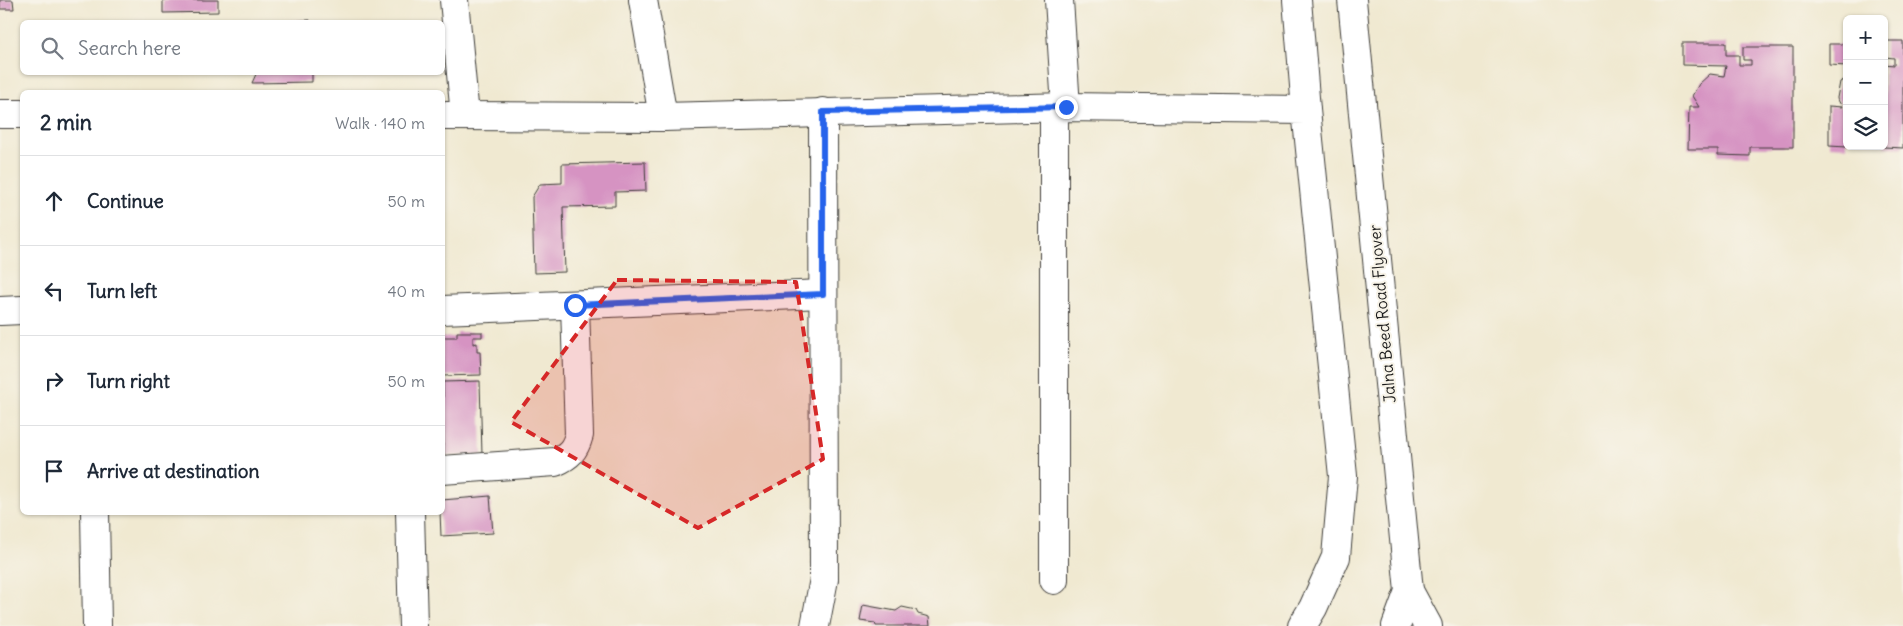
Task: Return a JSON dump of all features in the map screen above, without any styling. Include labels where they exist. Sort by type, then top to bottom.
[{"type":"street","points":[[454,0],[454,116],[663,117],[1060,108],[1306,110]]},
{"type":"street","points":[[643,0],[663,117]]},
{"type":"street","points":[[1054,580],[1060,108],[1059,0]]},
{"type":"street","points":[[1297,0],[1306,110],[1344,476],[1336,557],[1313,608],[1302,626]]},
{"type":"street","name":"Jalna Beed Road Flyover","points":[[1352,0],[1409,591],[1396,626]]},
{"type":"street","points":[[815,626],[824,579],[823,112]]},
{"type":"street","points":[[0,114],[20,114]]},
{"type":"street","points":[[445,310],[823,294]]},
{"type":"street","points":[[445,470],[555,462],[567,457],[576,447],[579,435],[575,305]]},
{"type":"street","points":[[0,311],[20,310]]},
{"type":"street","points":[[95,515],[97,626]]},
{"type":"street","points":[[410,515],[413,626]]},
{"type":"street","points":[[1409,591],[1428,626]]},
{"type":"highlighted area","points":[[617,280],[796,282],[823,459],[698,528],[511,422]]},
{"type":"building","points":[[0,0],[13,0],[14,9],[0,9]]},
{"type":"building","points":[[163,0],[218,0],[218,12],[163,13]]},
{"type":"building","points":[[1888,41],[1903,41],[1903,148],[1888,147],[1888,64],[1894,65],[1894,58],[1888,57]]},
{"type":"building","points":[[1682,43],[1726,43],[1726,55],[1739,55],[1739,65],[1751,65],[1751,60],[1743,60],[1743,47],[1793,47],[1793,147],[1750,147],[1750,156],[1718,155],[1718,149],[1688,149],[1689,107],[1699,107],[1692,96],[1699,84],[1710,74],[1724,76],[1726,66],[1682,65]]},
{"type":"building","points":[[1829,44],[1843,44],[1843,66],[1829,65]]},
{"type":"building","points":[[256,75],[312,75],[312,82],[252,83]]},
{"type":"building","points":[[1843,80],[1843,147],[1829,146],[1829,106],[1842,107],[1837,98],[1840,82]]},
{"type":"building","points":[[645,162],[646,191],[615,192],[615,206],[563,207],[565,272],[534,273],[532,197],[540,184],[562,183],[562,164]]},
{"type":"building","points":[[457,332],[482,332],[482,337],[473,337],[473,344],[477,343],[477,352],[480,352],[481,375],[445,376],[445,337],[457,337]]},
{"type":"building","points":[[480,381],[482,455],[445,456],[445,382]]},
{"type":"building","points":[[490,496],[493,533],[441,536],[440,515],[445,515],[445,500]]},
{"type":"building","points":[[863,605],[896,611],[902,607],[916,610],[918,614],[929,617],[930,626],[876,626],[875,623],[860,621]]},
{"type":"route","points":[[575,305],[823,294],[823,112],[1066,107]]}]
